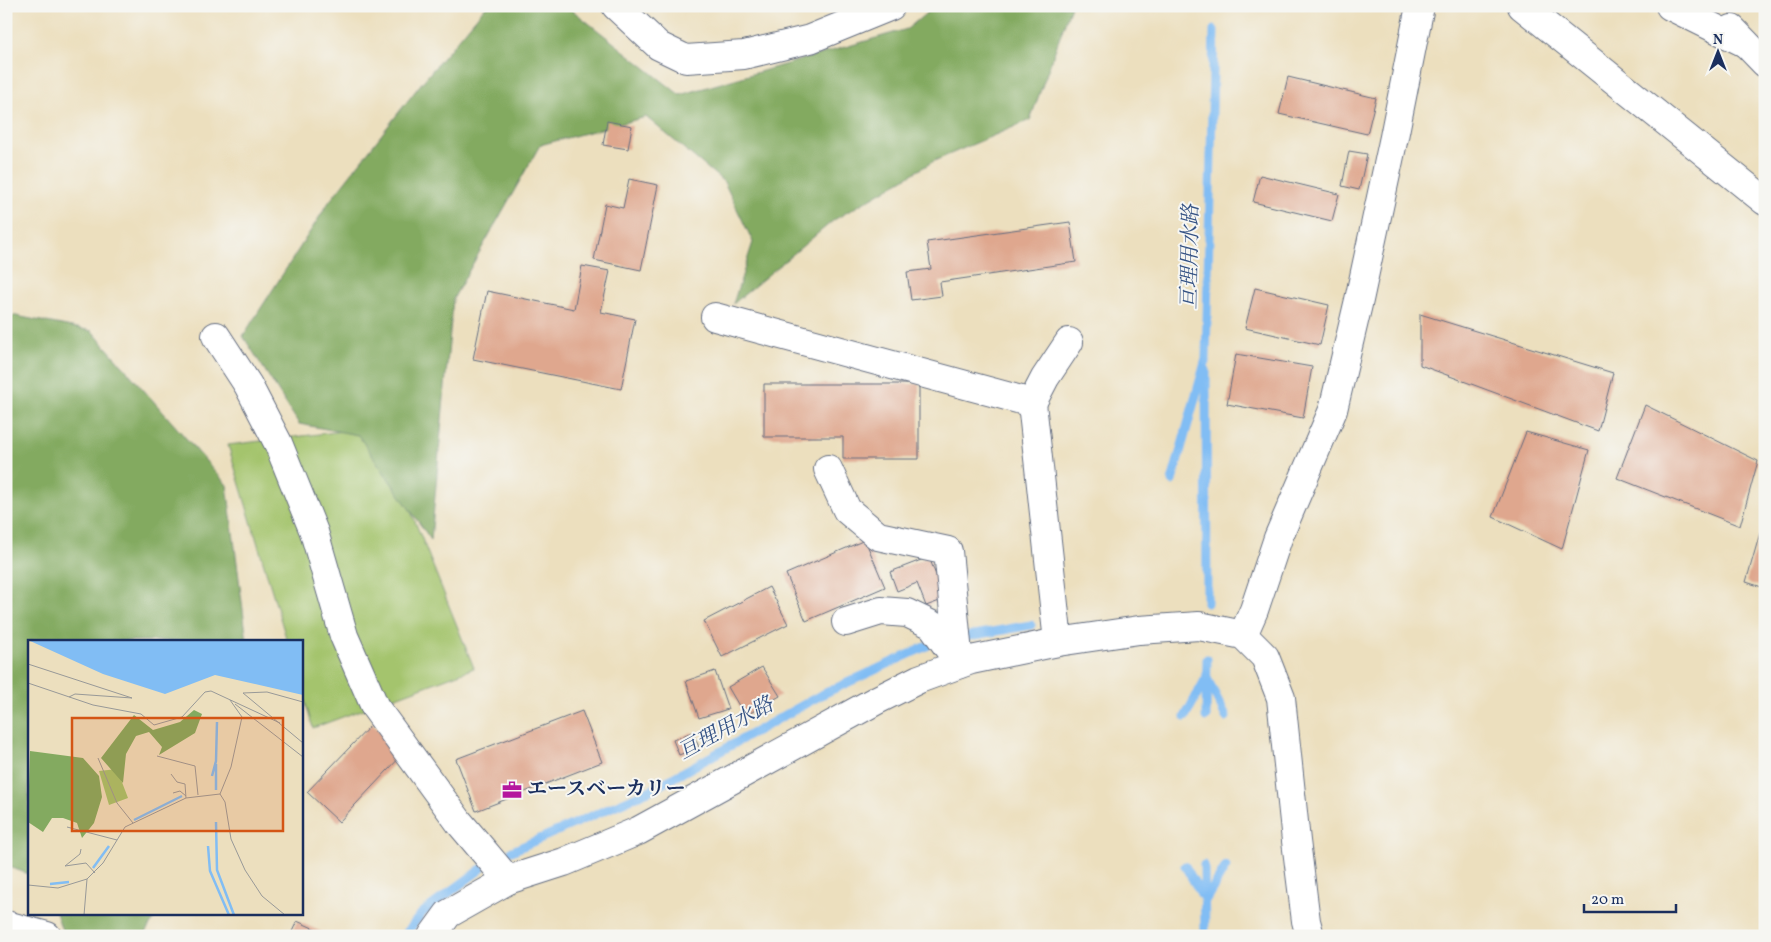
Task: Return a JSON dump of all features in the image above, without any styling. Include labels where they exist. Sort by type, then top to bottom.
[{"type":"street","points":[[616,6],[659,46],[686,59],[744,55],[791,43],[810,38],[890,6]]},
{"type":"street","points":[[1242,635],[1254,610],[1278,538],[1334,410],[1390,156],[1420,6]]},
{"type":"street","points":[[1522,6],[1765,201]]},
{"type":"street","points":[[1670,6],[1745,43]]},
{"type":"street","points":[[1710,6],[1765,63]]},
{"type":"street","points":[[715,317],[1032,403]]},
{"type":"street","points":[[216,336],[248,385],[278,443],[314,532],[344,636],[375,707],[459,822],[508,880]]},
{"type":"street","points":[[1058,642],[1032,403],[1045,378],[1069,342]]},
{"type":"street","points":[[828,469],[847,510],[878,536],[948,551],[959,664]]},
{"type":"street","points":[[846,622],[881,611],[907,613],[932,625],[959,664]]},
{"type":"street","points":[[432,936],[448,914],[508,880],[564,862],[638,831],[877,700],[919,679],[971,660],[1058,642],[1139,630],[1199,626],[1242,635],[1265,657],[1280,698],[1296,841],[1306,920],[1310,936]]},
{"type":"street","points":[[6,926],[47,936]]},
{"type":"green space","points":[[486,6],[567,6],[680,95],[907,29],[935,6],[1071,6],[1030,120],[934,161],[834,220],[733,304],[753,242],[724,182],[646,117],[540,145],[453,299],[431,540],[358,435],[299,424],[243,336],[329,202],[420,85]]},
{"type":"green space","points":[[6,314],[92,331],[227,485],[247,640],[28,640],[28,874],[6,866]]},
{"type":"green space","points":[[377,427],[474,668],[313,728],[302,691],[302,640],[287,640],[228,445]]},
{"type":"green space","points":[[56,914],[157,914],[143,936],[64,936]]},
{"type":"building","points":[[1288,77],[1376,98],[1367,134],[1279,114]]},
{"type":"building","points":[[607,121],[632,126],[628,149],[603,145]]},
{"type":"building","points":[[1349,151],[1367,154],[1359,190],[1342,186]]},
{"type":"building","points":[[1260,175],[1339,194],[1332,221],[1253,202]]},
{"type":"building","points":[[629,179],[658,185],[641,270],[594,260],[605,204],[623,208]]},
{"type":"building","points":[[1070,222],[1076,262],[940,282],[942,296],[911,300],[907,272],[931,269],[927,242]]},
{"type":"building","points":[[582,266],[610,271],[601,312],[635,319],[621,389],[473,359],[487,291],[574,309]]},
{"type":"building","points":[[1255,288],[1329,305],[1320,345],[1245,328]]},
{"type":"building","points":[[1420,314],[1613,373],[1598,431],[1420,365]]},
{"type":"building","points":[[1236,354],[1312,367],[1303,418],[1227,404]]},
{"type":"building","points":[[764,384],[919,384],[919,459],[843,459],[843,437],[764,437]]},
{"type":"building","points":[[1645,405],[1758,461],[1740,526],[1617,478]]},
{"type":"building","points":[[1526,432],[1589,450],[1562,549],[1493,517]]},
{"type":"building","points":[[1762,526],[1765,526],[1765,588],[1746,582]]},
{"type":"building","points":[[865,540],[885,587],[806,621],[786,574]]},
{"type":"building","points":[[929,557],[945,599],[926,606],[917,583],[897,591],[890,572]]},
{"type":"building","points":[[769,587],[788,624],[722,657],[704,621]]},
{"type":"building","points":[[762,667],[780,696],[745,716],[728,687]]},
{"type":"building","points":[[715,671],[728,709],[699,718],[686,681]]},
{"type":"building","points":[[582,711],[602,762],[476,811],[456,759]]},
{"type":"building","points":[[372,724],[404,753],[339,822],[307,792]]},
{"type":"building","points":[[692,732],[699,747],[679,755],[673,740]]},
{"type":"building","points":[[297,921],[331,936],[290,936]]},
{"type":"waterway","name":"亘理用水路","points":[[1172,481],[1206,359],[1214,30]]},
{"type":"waterway","points":[[1206,370],[1207,603]]},
{"type":"waterway","name":"亘理用水路","points":[[969,636],[1031,625]]},
{"type":"waterway","name":"亘理用水路","points":[[512,851],[653,789],[821,695],[927,646]]},
{"type":"waterway","points":[[1206,717],[1207,659]]},
{"type":"waterway","points":[[1185,717],[1205,680]]},
{"type":"waterway","points":[[1208,680],[1226,717]]},
{"type":"waterway","name":"亘理用水路","points":[[1204,865],[1205,936]]},
{"type":"waterway","points":[[1185,866],[1204,899]]},
{"type":"waterway","points":[[1205,901],[1226,866]]},
{"type":"waterway","name":"亘理用水路","points":[[404,936],[422,913],[481,869]]},
{"type":"place","name":"エースベーカリー","points":[[512,790]]}]
